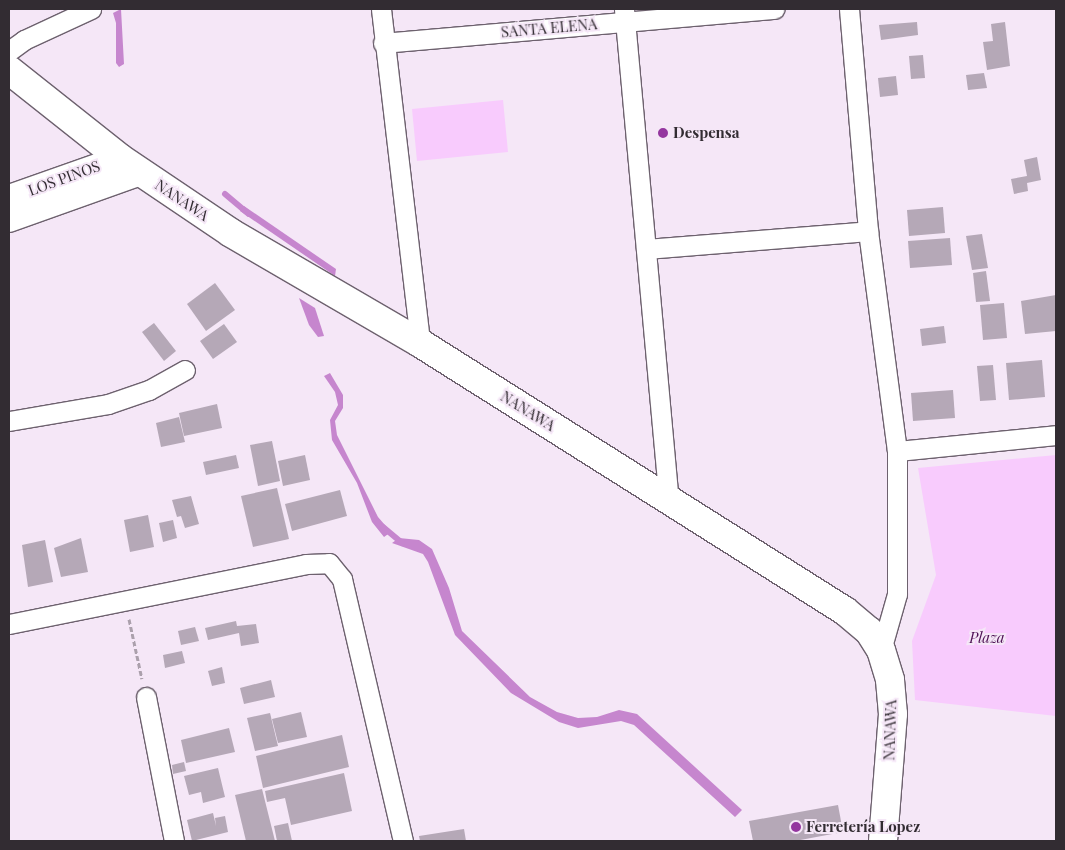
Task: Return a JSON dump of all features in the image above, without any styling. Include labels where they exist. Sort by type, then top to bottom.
[{"type":"main road","name":"NANAWA","points":[[9,70],[131,165],[231,233],[420,343],[844,611],[869,631],[881,650],[890,680],[893,714],[883,841]]},
{"type":"street","points":[[9,51],[24,40],[91,9]]},
{"type":"street","points":[[381,9],[383,43],[420,343]]},
{"type":"street","name":"SANTA ELENA","points":[[383,43],[624,15],[775,9]]},
{"type":"street","points":[[849,9],[868,231],[897,451],[897,594],[881,650]]},
{"type":"street","points":[[624,15],[669,499]]},
{"type":"street","points":[[9,220],[131,165]]},
{"type":"street","name":"LOS PINOS","points":[[9,197],[131,165]]},
{"type":"street","points":[[646,249],[868,231]]},
{"type":"street","points":[[9,421],[108,404],[149,390],[184,370]]},
{"type":"street","points":[[897,451],[1056,435]]},
{"type":"street","points":[[9,624],[306,564],[329,563],[342,579],[403,841]]},
{"type":"street","points":[[146,697],[174,841]]},
{"type":"path","points":[[125,601],[146,697]]},
{"type":"green space","points":[[503,100],[508,152],[417,161],[412,109]]},
{"type":"green space","name":"Plaza","points":[[1056,455],[1056,716],[915,700],[912,641],[936,575],[918,468]]},
{"type":"shaded area","points":[[121,9],[124,64],[119,67],[116,63],[116,23],[113,13]]},
{"type":"shaded area","points":[[244,206],[336,269],[335,276],[240,211]]},
{"type":"shaded area","points":[[299,298],[315,308],[324,336],[318,337],[309,325]]},
{"type":"shaded area","points":[[330,373],[343,395],[343,408],[335,421],[337,435],[378,517],[391,532],[384,537],[372,522],[357,483],[332,440],[330,420],[338,405],[335,392],[324,376]]},
{"type":"shaded area","points":[[399,538],[419,540],[432,549],[449,588],[462,631],[530,697],[557,712],[578,718],[597,717],[619,710],[637,714],[742,810],[735,817],[634,725],[621,721],[578,728],[559,722],[511,693],[455,635],[428,562],[423,554],[392,543]]},
{"type":"building","points":[[917,22],[918,35],[881,40],[879,25]]},
{"type":"building","points":[[1005,22],[1010,66],[987,70],[983,42],[993,41],[991,24]]},
{"type":"building","points":[[923,55],[925,78],[911,79],[909,56]]},
{"type":"building","points":[[984,73],[987,88],[968,90],[966,75]]},
{"type":"building","points":[[896,76],[898,95],[880,97],[878,78]]},
{"type":"building","points":[[1037,157],[1041,180],[1027,183],[1028,191],[1014,194],[1011,179],[1027,176],[1024,160]]},
{"type":"building","points":[[943,207],[945,233],[909,236],[907,210]]},
{"type":"building","points":[[982,234],[988,268],[972,270],[966,236]]},
{"type":"building","points":[[950,238],[952,265],[910,268],[908,241]]},
{"type":"building","points":[[986,271],[990,301],[976,302],[973,273]]},
{"type":"building","points":[[215,283],[235,310],[206,331],[187,304]]},
{"type":"building","points":[[1056,295],[1056,331],[1025,334],[1021,301]]},
{"type":"building","points":[[1004,303],[1007,338],[983,340],[980,305]]},
{"type":"building","points":[[154,323],[176,351],[164,361],[142,332]]},
{"type":"building","points":[[224,324],[237,342],[213,359],[200,341]]},
{"type":"building","points":[[944,326],[946,343],[922,346],[920,329]]},
{"type":"building","points":[[1042,360],[1045,397],[1009,400],[1006,363]]},
{"type":"building","points":[[993,365],[996,400],[980,401],[977,366]]},
{"type":"building","points":[[953,390],[955,418],[913,421],[911,393]]},
{"type":"building","points":[[217,404],[222,428],[184,436],[179,413]]},
{"type":"building","points":[[179,417],[185,442],[161,447],[156,423]]},
{"type":"building","points":[[272,441],[280,481],[258,486],[250,445]]},
{"type":"building","points":[[236,455],[239,468],[206,475],[203,462]]},
{"type":"building","points":[[305,455],[310,480],[283,486],[278,461]]},
{"type":"building","points":[[277,488],[289,539],[253,547],[241,496]]},
{"type":"building","points":[[340,490],[347,516],[292,531],[285,504]]},
{"type":"building","points":[[191,496],[199,524],[185,528],[181,516],[177,517],[172,500]]},
{"type":"building","points":[[148,515],[154,547],[130,552],[124,520]]},
{"type":"building","points":[[173,520],[177,538],[163,542],[159,523]]},
{"type":"building","points":[[81,538],[88,572],[61,577],[54,548]]},
{"type":"building","points":[[45,540],[53,582],[28,587],[22,545]]},
{"type":"building","points":[[236,621],[237,626],[256,624],[259,643],[241,646],[239,633],[208,640],[205,628]]},
{"type":"building","points":[[195,627],[199,641],[181,645],[178,631]]},
{"type":"building","points":[[182,651],[185,663],[165,668],[163,655]]},
{"type":"building","points":[[222,667],[225,683],[212,686],[208,671]]},
{"type":"building","points":[[271,680],[275,697],[244,704],[240,688]]},
{"type":"building","points":[[301,712],[307,737],[278,743],[272,719]]},
{"type":"building","points":[[270,713],[278,746],[255,751],[247,718]]},
{"type":"building","points":[[229,728],[235,752],[186,763],[181,740]]},
{"type":"building","points":[[342,735],[349,767],[263,788],[256,756]]},
{"type":"building","points":[[184,762],[186,771],[173,774],[172,765]]},
{"type":"building","points":[[218,768],[225,797],[203,803],[201,792],[189,795],[184,776]]},
{"type":"building","points":[[344,773],[352,811],[291,825],[285,798],[267,802],[265,791]]},
{"type":"building","points":[[262,789],[275,841],[246,841],[235,795]]},
{"type":"building","name":"Ferretería Lopez","points":[[838,805],[843,832],[795,841],[753,841],[749,821]]},
{"type":"building","points":[[213,813],[216,826],[215,818],[225,816],[228,832],[192,841],[187,820]]},
{"type":"building","points":[[288,823],[292,841],[277,841],[274,826]]},
{"type":"building","points":[[464,829],[466,841],[420,841],[419,836]]},
{"type":"waterway","points":[[225,194],[249,214]]},
{"type":"waterway","points":[[383,527],[402,543]]},
{"type":"place","name":"Despensa","points":[[663,133]]},
{"type":"place","name":"Ferretería Lopez","points":[[796,827]]}]
